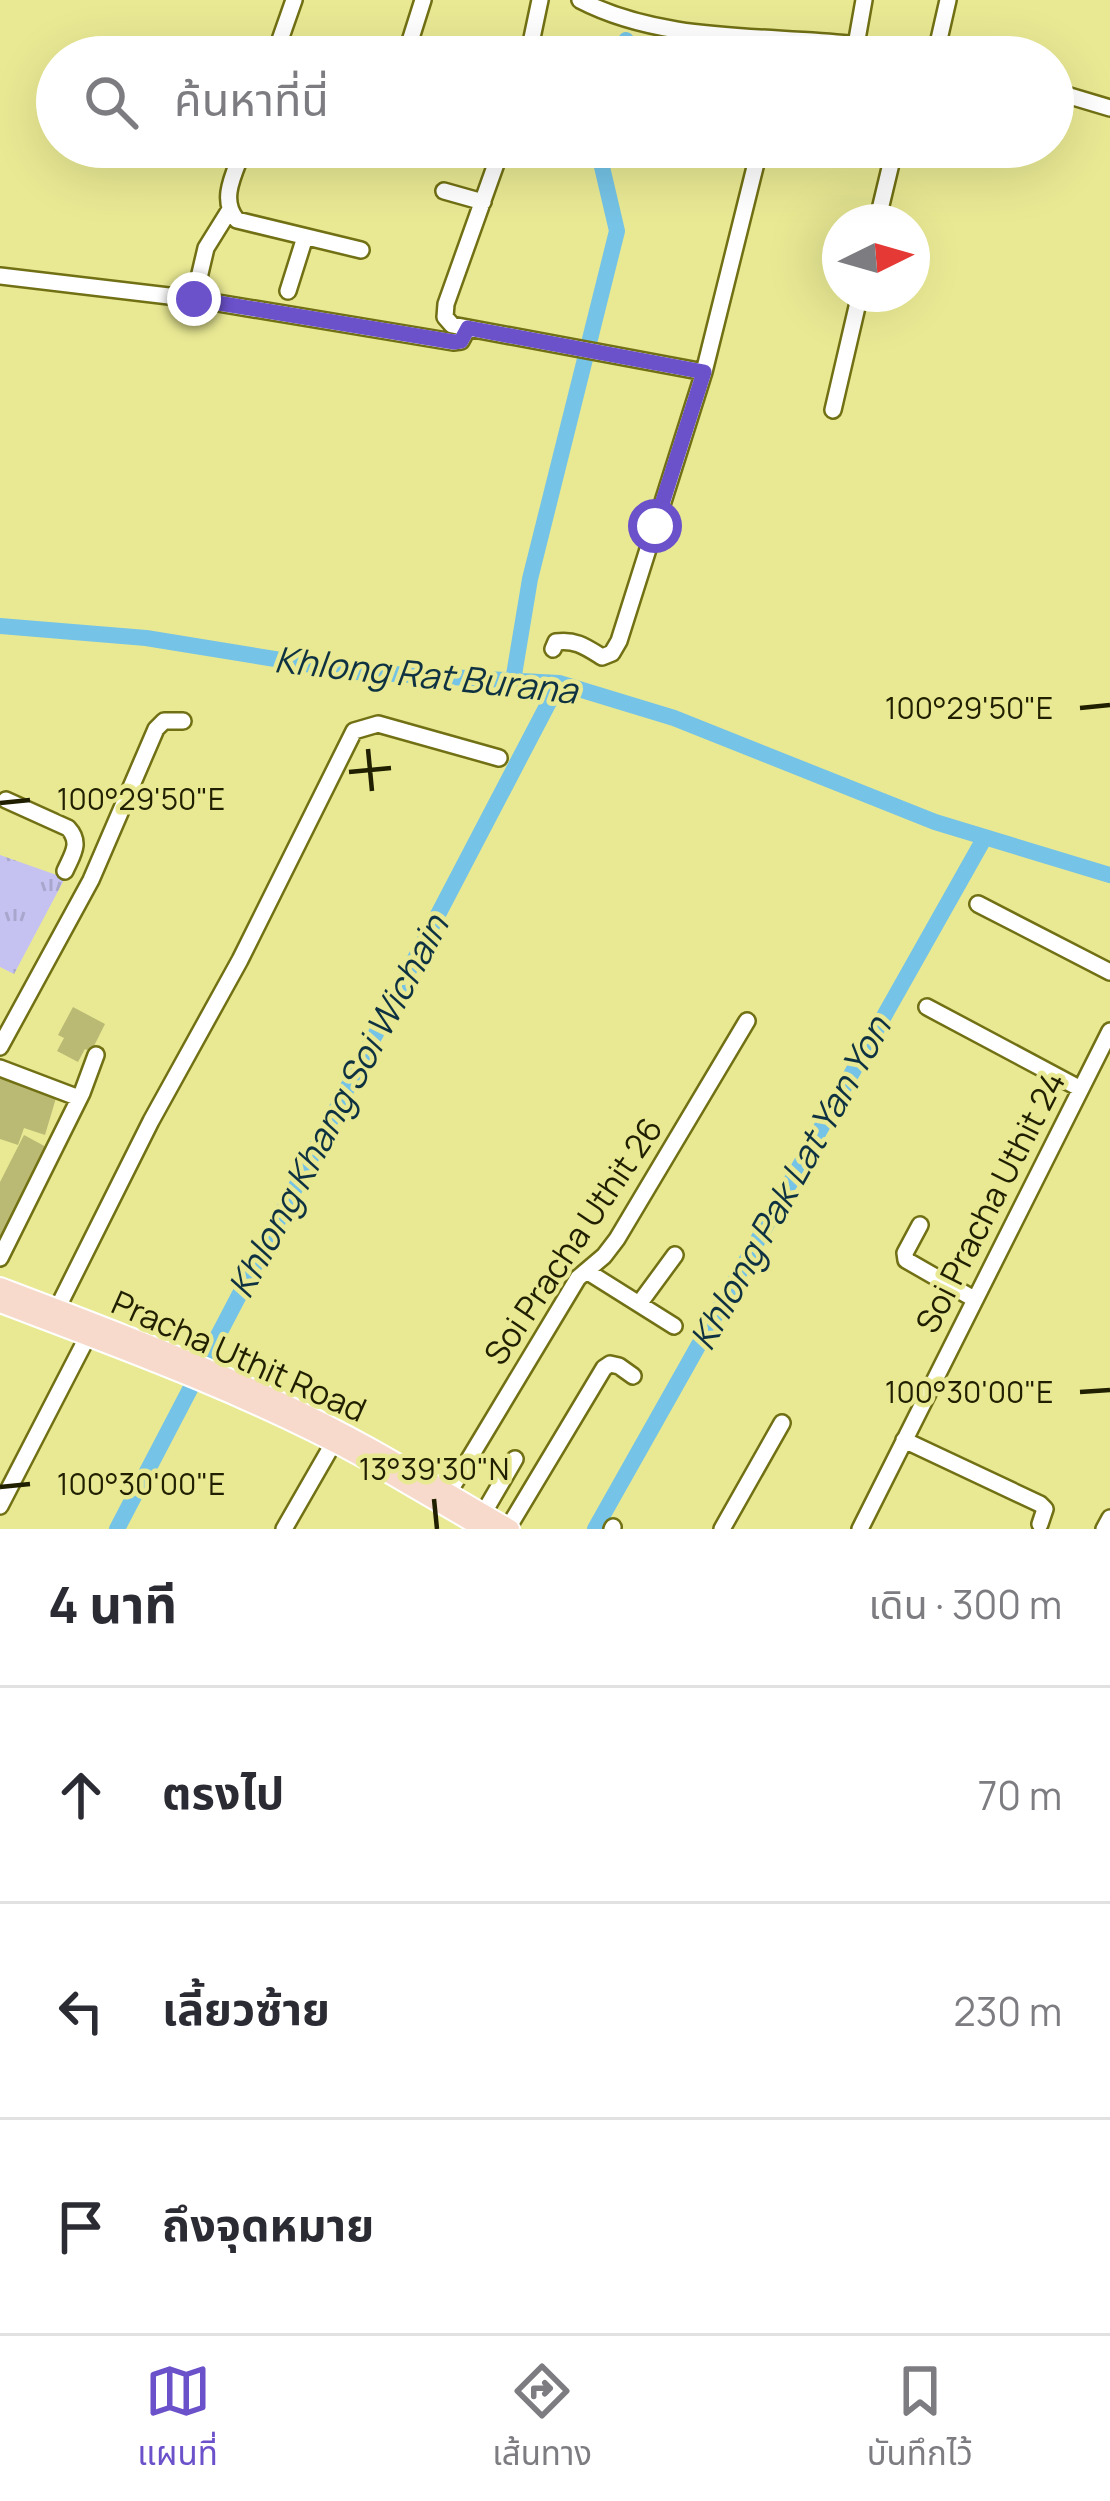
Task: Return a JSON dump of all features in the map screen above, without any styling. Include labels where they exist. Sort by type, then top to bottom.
[{"type":"main road","name":"Pracha Uthit Road","points":[[0,1287],[57,1309],[91,1330]]},
{"type":"main road","name":"Pracha Uthit Road","points":[[0,1303],[91,1330],[349,1436],[444,1499]]},
{"type":"main road","name":"Pracha Uthit Road","points":[[201,1373],[484,1521],[509,1529]]},
{"type":"street","points":[[281,36],[294,0]]},
{"type":"street","points":[[412,36],[423,0]]},
{"type":"street","points":[[532,36],[539,0]]},
{"type":"street","points":[[580,0],[660,28],[752,36]]},
{"type":"street","points":[[858,36],[864,0]]},
{"type":"street","points":[[940,36],[948,0]]},
{"type":"street","points":[[1074,97],[1110,108]]},
{"type":"street","points":[[237,168],[226,200],[237,220],[362,250]]},
{"type":"street","points":[[495,168],[446,304],[445,317],[452,325],[704,372]]},
{"type":"street","points":[[553,649],[556,642],[567,640],[602,657],[613,653],[619,641],[704,372],[755,168]]},
{"type":"street","points":[[881,204],[890,168]]},
{"type":"street","points":[[444,190],[483,202]]},
{"type":"street","points":[[194,299],[206,248],[229,211]]},
{"type":"street","points":[[288,291],[305,237]]},
{"type":"street","points":[[0,276],[194,299],[454,342],[461,341],[468,328]]},
{"type":"street","points":[[833,410],[856,312]]},
{"type":"street","points":[[0,1046],[91,880],[156,729],[164,721],[183,721]]},
{"type":"street","points":[[57,1309],[240,960],[353,731],[378,724],[499,758]]},
{"type":"street","points":[[7,800],[68,828],[75,836],[77,844],[65,871]]},
{"type":"street","points":[[978,904],[1110,972]]},
{"type":"street","points":[[927,1007],[1079,1088]]},
{"type":"street","name":"Soi Pracha Uthit 26","points":[[444,1499],[578,1278],[616,1239],[747,1021]]},
{"type":"street","name":"Soi Pracha Uthit 24","points":[[860,1529],[1079,1088],[1103,1061],[1110,1031]]},
{"type":"street","points":[[0,1258],[97,1055]]},
{"type":"street","points":[[0,1068],[79,1098]]},
{"type":"street","points":[[920,1225],[906,1260],[974,1299]]},
{"type":"street","points":[[640,1304],[675,1255]]},
{"type":"street","points":[[587,1272],[674,1326]]},
{"type":"street","points":[[0,1506],[91,1330]]},
{"type":"street","points":[[509,1529],[604,1368],[619,1366],[633,1376]]},
{"type":"street","points":[[722,1529],[782,1423]]},
{"type":"street","points":[[904,1440],[1040,1504],[1045,1509],[1040,1524]]},
{"type":"street","points":[[284,1529],[334,1442]]},
{"type":"street","points":[[484,1521],[515,1460]]},
{"type":"street","points":[[1104,1529],[1110,1518]]},
{"type":"green space","points":[[0,855],[65,878],[14,974],[0,967]]},
{"type":"building","points":[[73,1007],[105,1024],[91,1052],[85,1049],[78,1062],[57,1051],[64,1038],[58,1035]]},
{"type":"building","points":[[0,1078],[56,1098],[45,1135],[24,1128],[18,1145],[0,1139]]},
{"type":"building","points":[[24,1135],[48,1148],[0,1240],[0,1182]]},
{"type":"waterway","points":[[513,681],[530,579],[617,231],[602,168]]},
{"type":"waterway","name":"Khlong Rat Burana","points":[[0,626],[146,638],[355,672],[559,683],[674,718],[935,822],[1110,875]]},
{"type":"waterway","name":"Khlong Khang Soi Wichain","points":[[117,1529],[559,683]]},
{"type":"waterway","name":"Khlong Pak Lat Yan Yon","points":[[595,1529],[985,837]]},
{"type":"route","points":[[194,299],[454,342],[461,341],[468,328],[704,372],[655,526]]}]
